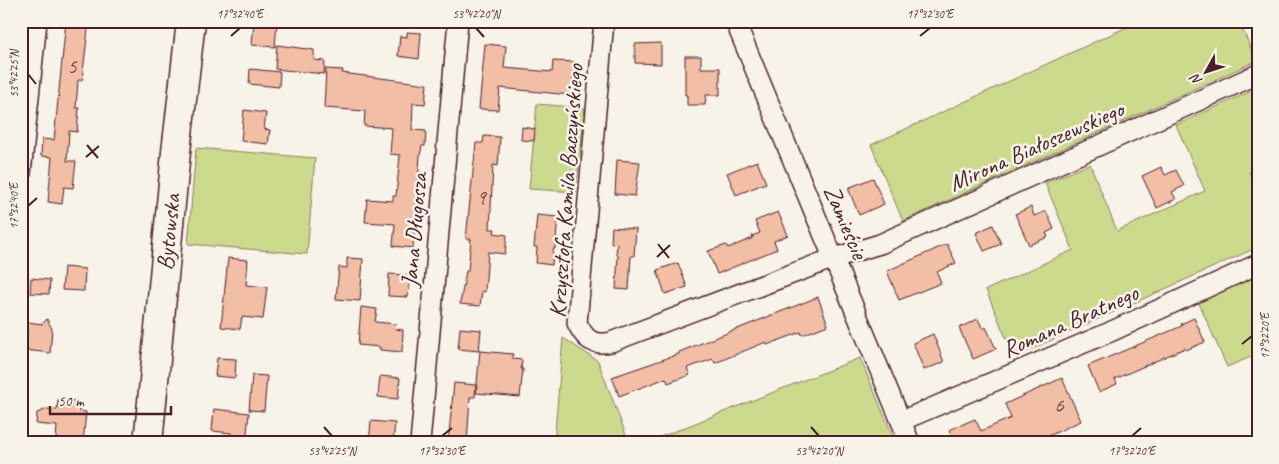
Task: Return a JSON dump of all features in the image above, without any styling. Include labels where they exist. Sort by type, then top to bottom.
[{"type":"street","points":[[21,174],[36,21]]},
{"type":"street","name":"Bytowska","points":[[148,443],[176,152],[191,21]]},
{"type":"street","name":"Jana Długosza","points":[[420,443],[458,21]]},
{"type":"street","name":"Krzysztofa Kamila Baczyńskiego","points":[[604,21],[577,323],[582,333],[590,341],[600,344],[611,342],[834,258]]},
{"type":"street","name":"Zamieście","points":[[735,21],[910,443]]},
{"type":"street","name":"Mirona Białoszewskiego","points":[[834,258],[880,244],[1258,74]]},
{"type":"street","name":"Romana Bratnego","points":[[901,421],[1110,332],[1258,264]]},
{"type":"green space","points":[[1140,21],[1239,21],[1256,61],[903,221],[871,145]]},
{"type":"green space","points":[[1258,88],[1258,168],[1249,172],[1258,193],[1258,247],[1014,357],[986,290],[1073,250],[1045,183],[1090,164],[1117,231],[1205,191],[1176,125]]},
{"type":"green space","points":[[537,104],[585,108],[576,192],[529,189]]},
{"type":"green space","points":[[196,148],[315,158],[307,254],[188,244]]},
{"type":"green space","points":[[1258,273],[1258,354],[1227,367],[1198,301]]},
{"type":"green space","points":[[563,338],[598,361],[629,443],[554,443]]},
{"type":"green space","points":[[860,358],[896,443],[645,443]]},
{"type":"building","points":[[66,21],[89,21],[82,80],[78,80],[76,108],[79,108],[77,132],[69,131],[67,161],[76,161],[73,188],[64,187],[62,204],[48,202],[52,157],[41,156],[42,139],[54,140]]},
{"type":"building","points":[[254,21],[277,21],[275,47],[252,45]]},
{"type":"building","points":[[407,32],[421,33],[419,59],[398,56],[400,36],[407,37]]},
{"type":"building","points":[[661,43],[661,64],[635,63],[635,44]]},
{"type":"building","points":[[485,44],[506,46],[504,68],[552,72],[553,61],[575,62],[570,95],[500,88],[498,110],[479,109]]},
{"type":"building","points":[[277,45],[314,50],[314,60],[325,61],[324,74],[275,69]]},
{"type":"building","points":[[685,56],[701,56],[701,68],[720,68],[720,95],[706,95],[705,105],[687,105],[687,95],[685,95]]},
{"type":"building","points":[[250,69],[280,72],[279,87],[249,84]]},
{"type":"building","points":[[326,69],[343,70],[342,73],[427,84],[425,104],[413,103],[412,130],[426,131],[425,146],[422,146],[420,156],[413,248],[393,246],[395,224],[365,222],[367,199],[393,201],[393,196],[396,196],[400,155],[390,154],[392,128],[364,126],[365,111],[324,108]]},
{"type":"building","points":[[244,110],[266,113],[264,129],[270,130],[268,144],[241,141]]},
{"type":"building","points":[[522,127],[535,129],[534,141],[521,140]]},
{"type":"building","points":[[484,136],[500,137],[498,166],[493,165],[490,229],[495,229],[494,233],[507,235],[505,254],[488,252],[485,292],[482,291],[480,306],[460,304],[466,271],[468,271],[471,239],[466,239],[476,143],[483,143]]},
{"type":"building","points":[[617,160],[640,162],[635,196],[615,194]]},
{"type":"building","points":[[757,161],[766,183],[736,195],[727,173]]},
{"type":"building","points":[[1161,167],[1165,175],[1176,170],[1184,186],[1172,192],[1176,199],[1157,208],[1142,176]]},
{"type":"building","points":[[873,178],[884,204],[859,215],[848,188]]},
{"type":"building","points":[[1031,207],[1034,216],[1046,211],[1054,229],[1046,233],[1048,237],[1029,245],[1015,214]]},
{"type":"building","points":[[778,212],[788,235],[774,241],[777,249],[717,274],[708,251],[726,245],[728,248],[753,238],[752,236],[760,233],[755,221]]},
{"type":"building","points":[[537,215],[558,217],[552,265],[536,263],[537,247],[534,247]]},
{"type":"building","points":[[993,225],[1001,244],[984,251],[976,233]]},
{"type":"building","points":[[612,227],[636,229],[634,256],[631,256],[629,290],[616,289],[618,255],[616,254],[617,244],[611,243]]},
{"type":"building","points":[[947,244],[956,263],[937,272],[941,283],[899,300],[887,271]]},
{"type":"building","points":[[228,258],[248,260],[246,285],[267,287],[263,319],[242,317],[240,329],[221,327]]},
{"type":"building","points":[[347,258],[363,259],[360,301],[336,299],[339,267],[347,268]]},
{"type":"building","points":[[678,263],[687,287],[665,294],[657,270]]},
{"type":"building","points":[[64,267],[85,269],[84,291],[62,290]]},
{"type":"building","points":[[389,274],[410,275],[408,297],[388,296]]},
{"type":"building","points":[[31,278],[50,280],[49,294],[30,293]]},
{"type":"building","points":[[818,297],[828,325],[802,335],[801,332],[767,345],[766,342],[715,363],[713,359],[687,368],[690,375],[668,383],[666,378],[619,396],[612,377],[679,354],[679,352]]},
{"type":"building","points":[[361,307],[377,309],[375,322],[396,324],[395,329],[403,330],[402,352],[358,345]]},
{"type":"building","points":[[1194,318],[1205,342],[1186,350],[1185,348],[1115,379],[1117,384],[1099,392],[1088,366],[1182,326],[1181,324]]},
{"type":"building","points":[[47,319],[52,329],[50,353],[25,350],[28,322],[42,324]]},
{"type":"building","points":[[978,319],[983,329],[986,327],[996,349],[973,359],[959,328]]},
{"type":"building","points":[[460,328],[481,330],[479,351],[458,349]]},
{"type":"building","points":[[933,334],[944,362],[924,370],[913,343]]},
{"type":"building","points":[[480,351],[513,354],[513,359],[522,360],[520,397],[476,393]]},
{"type":"building","points":[[217,358],[236,359],[235,378],[215,376]]},
{"type":"building","points":[[252,375],[267,376],[264,411],[249,410]]},
{"type":"building","points":[[380,376],[400,378],[398,399],[378,397]]},
{"type":"building","points":[[1062,378],[1081,421],[1033,443],[955,443],[949,430],[975,419],[981,431],[1011,418],[1005,404]]},
{"type":"building","points":[[454,383],[476,385],[475,397],[470,397],[467,443],[448,443]]},
{"type":"building","points":[[58,400],[78,401],[78,411],[86,412],[83,443],[58,443],[58,439],[56,439],[57,426],[36,424],[37,413],[47,409],[57,410]]},
{"type":"building","points":[[214,409],[249,413],[246,443],[230,442],[231,433],[212,431]]},
{"type":"building","points":[[371,421],[395,423],[393,443],[369,443]]}]
